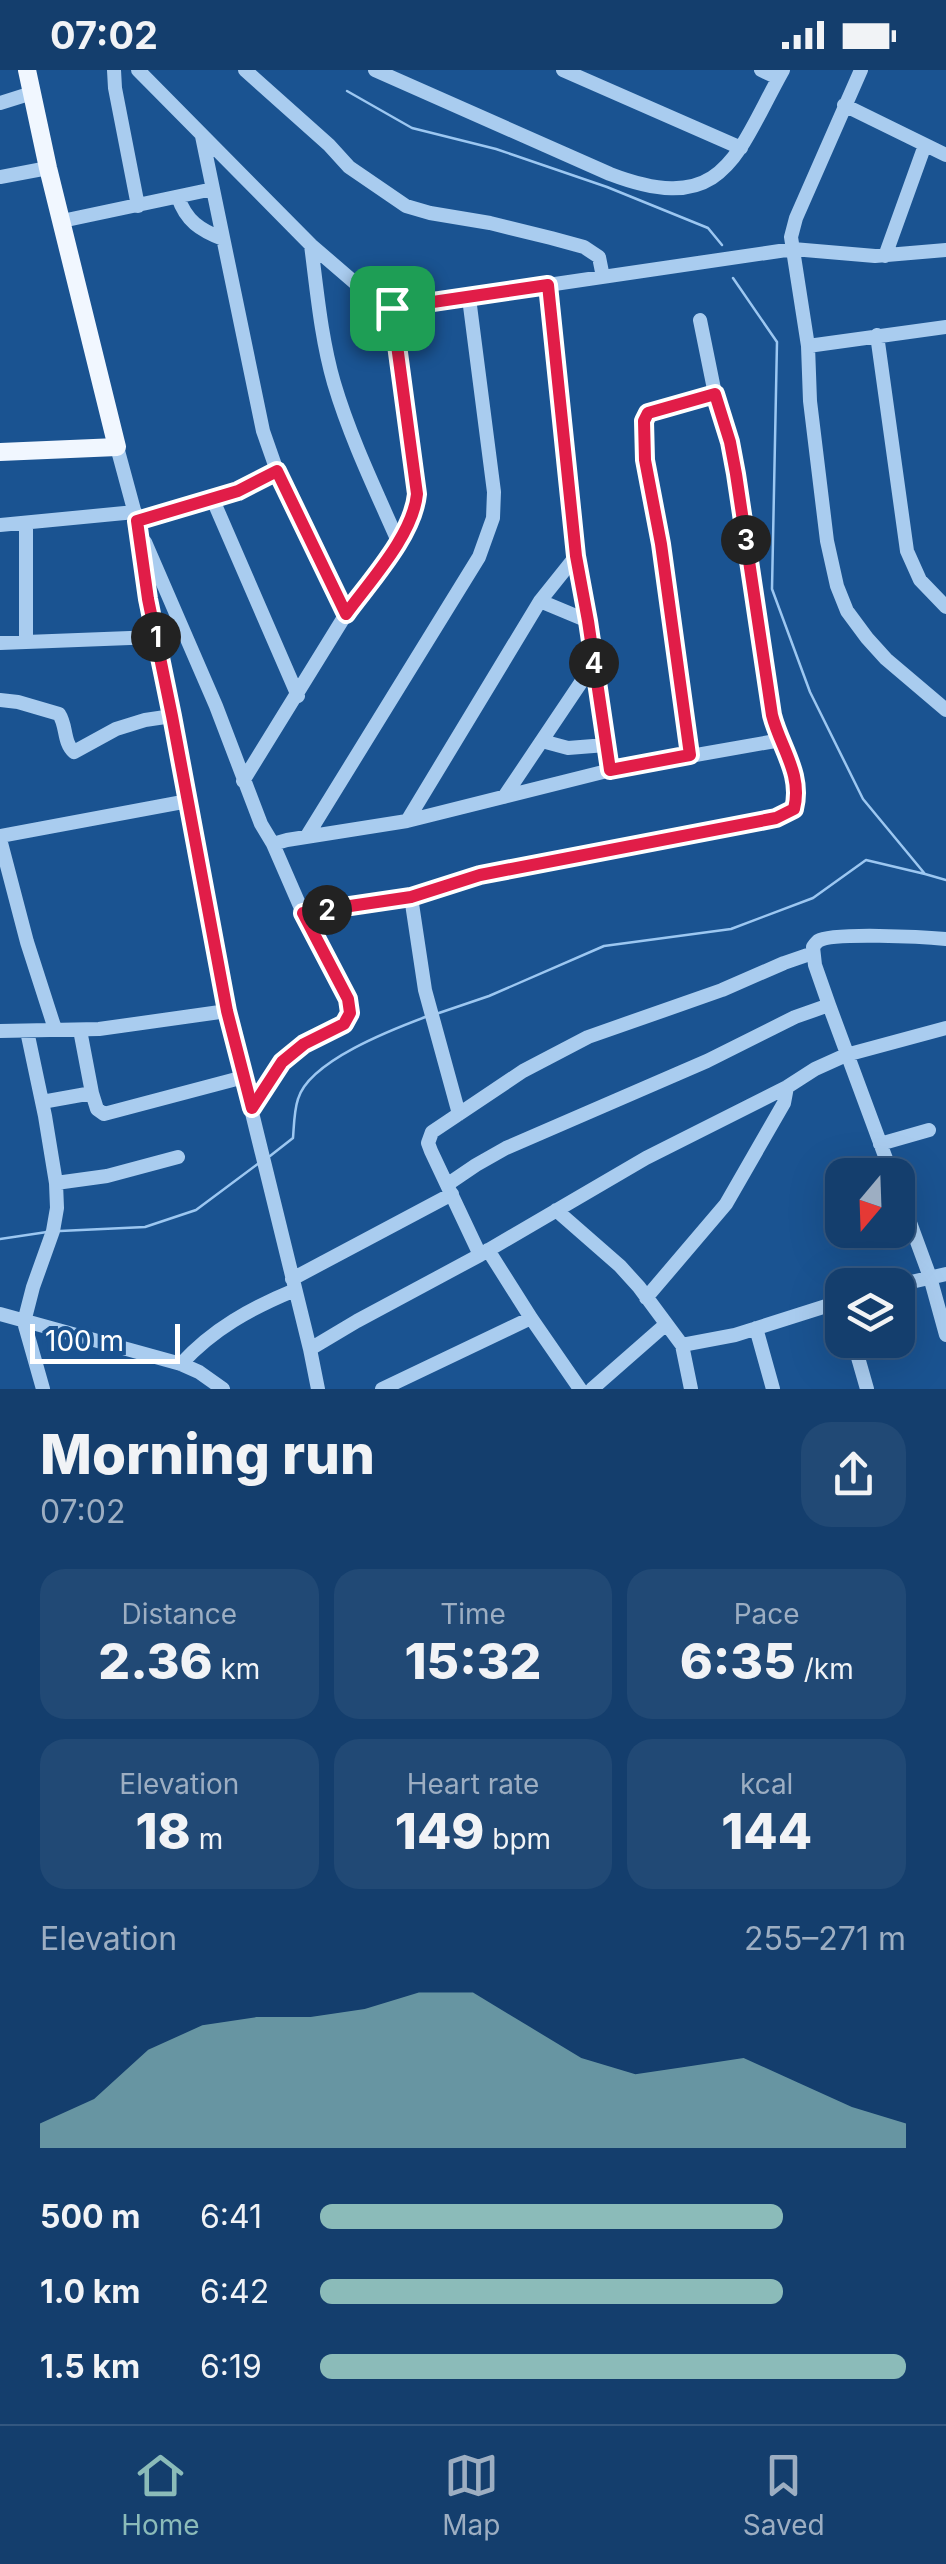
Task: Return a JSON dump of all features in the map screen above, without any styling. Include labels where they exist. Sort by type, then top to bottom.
[{"type":"main road","points":[[0,452],[117,447],[48,168],[28,70]]},
{"type":"street","points":[[114,70],[138,206]]},
{"type":"street","points":[[138,70],[311,245],[376,301],[392,308],[793,249],[885,256],[946,250]]},
{"type":"street","points":[[245,70],[349,166],[406,206],[584,247],[599,257],[602,277]]},
{"type":"street","points":[[375,70],[579,160],[644,185],[675,188],[710,180],[731,163],[780,74],[760,70]]},
{"type":"street","points":[[563,70],[741,148]]},
{"type":"street","points":[[861,70],[796,218],[792,238],[808,346],[810,401],[827,541],[842,599],[866,638],[946,710]]},
{"type":"street","points":[[0,103],[32,94]]},
{"type":"street","points":[[844,105],[946,155]]},
{"type":"street","points":[[202,135],[263,431],[277,471],[346,614]]},
{"type":"street","points":[[885,256],[925,145]]},
{"type":"street","points":[[0,176],[48,168]]},
{"type":"street","points":[[62,222],[214,189]]},
{"type":"street","points":[[178,197],[192,223],[223,239]]},
{"type":"street","points":[[311,245],[334,381],[362,460],[398,541]]},
{"type":"street","points":[[548,285],[576,556],[610,770]]},
{"type":"street","points":[[306,836],[488,538],[494,518],[494,492],[470,298]]},
{"type":"street","points":[[244,780],[346,614],[411,520],[417,494],[392,308]]},
{"type":"street","points":[[303,913],[411,897],[480,875],[784,815],[794,809],[797,790],[788,750],[772,715],[736,474],[700,320]]},
{"type":"street","points":[[808,346],[946,327]]},
{"type":"street","points":[[877,335],[906,551],[920,580],[946,607]]},
{"type":"street","points":[[690,755],[666,575],[645,460],[644,421],[648,413],[715,394]]},
{"type":"street","points":[[117,447],[137,522],[148,599],[227,1011],[318,1389]]},
{"type":"street","points":[[0,525],[137,522],[238,491],[277,471]]},
{"type":"street","points":[[213,500],[298,696]]},
{"type":"street","points":[[137,522],[216,706],[261,824],[348,999],[350,1013],[344,1024],[304,1044],[282,1062],[252,1108]]},
{"type":"street","points":[[26,524],[26,642]]},
{"type":"street","points":[[407,821],[540,601],[576,556]]},
{"type":"street","points":[[148,599],[168,594]]},
{"type":"street","points":[[540,601],[588,621]]},
{"type":"street","points":[[0,643],[156,636]]},
{"type":"street","points":[[504,797],[594,663]]},
{"type":"street","points":[[0,700],[59,714],[68,745],[74,752],[116,728],[172,716]]},
{"type":"street","points":[[273,844],[407,821],[610,770],[781,740]]},
{"type":"street","points":[[542,742],[568,748],[606,745]]},
{"type":"street","points":[[55,1028],[18,912],[0,838],[188,801]]},
{"type":"street","points":[[411,897],[425,990],[459,1114]]},
{"type":"street","points":[[885,1158],[829,1005],[814,945],[828,939],[946,939]]},
{"type":"street","points":[[580,1389],[484,1253],[428,1142],[432,1132],[522,1071],[588,1037],[813,953]]},
{"type":"street","points":[[182,1364],[222,1326],[450,1189],[476,1164],[829,1005]]},
{"type":"street","points":[[0,1031],[80,1030],[227,1011]]},
{"type":"street","points":[[310,1349],[646,1158],[787,1087],[814,1069],[846,1055],[946,1028]]},
{"type":"street","points":[[27,1030],[56,1183],[57,1208],[52,1231],[24,1322],[43,1389]]},
{"type":"street","points":[[80,1030],[97,1109],[109,1114],[244,1077]]},
{"type":"street","points":[[646,1298],[726,1204],[784,1104],[787,1087]]},
{"type":"street","points":[[42,1102],[92,1093]]},
{"type":"street","points":[[880,1144],[930,1130]]},
{"type":"street","points":[[56,1183],[107,1176],[178,1157]]},
{"type":"street","points":[[556,1210],[620,1266],[682,1345],[691,1389]]},
{"type":"street","points":[[915,1236],[946,1335]]},
{"type":"street","points":[[915,1281],[946,1274]]},
{"type":"street","points":[[682,1345],[825,1307]]},
{"type":"street","points":[[0,1314],[182,1364],[224,1389]]},
{"type":"street","points":[[382,1389],[530,1318]]},
{"type":"street","points":[[592,1389],[665,1325]]},
{"type":"street","points":[[756,1328],[773,1389]]},
{"type":"street","points":[[858,1358],[867,1389]]},
{"type":"street","points":[[196,1389],[199,1372]]},
{"type":"waterway","points":[[347,91],[412,128],[496,149],[607,187],[708,228],[722,245]]},
{"type":"waterway","points":[[733,278],[777,342],[772,589],[810,692],[863,799],[925,874],[946,880]]},
{"type":"waterway","points":[[436,1014],[489,996],[604,946],[731,929],[813,898],[866,860],[925,874]]},
{"type":"waterway","points":[[270,1156],[293,1138],[298,1099],[318,1072],[354,1048],[428,1016]]},
{"type":"waterway","points":[[60,1231],[145,1227],[196,1210],[259,1163]]},
{"type":"waterway","points":[[0,1239],[47,1232]]},
{"type":"route","points":[[548,285],[576,556],[610,770],[690,755],[661,544],[645,460],[644,421],[648,413],[715,394],[736,474],[772,715],[788,750],[797,798],[790,813],[776,818],[480,875],[411,897],[303,913],[348,999],[350,1013],[344,1024],[304,1044],[282,1062],[252,1108],[227,1011],[148,599],[137,521],[213,500],[277,471],[346,614],[398,541],[416,503],[392,308],[548,285]]}]
